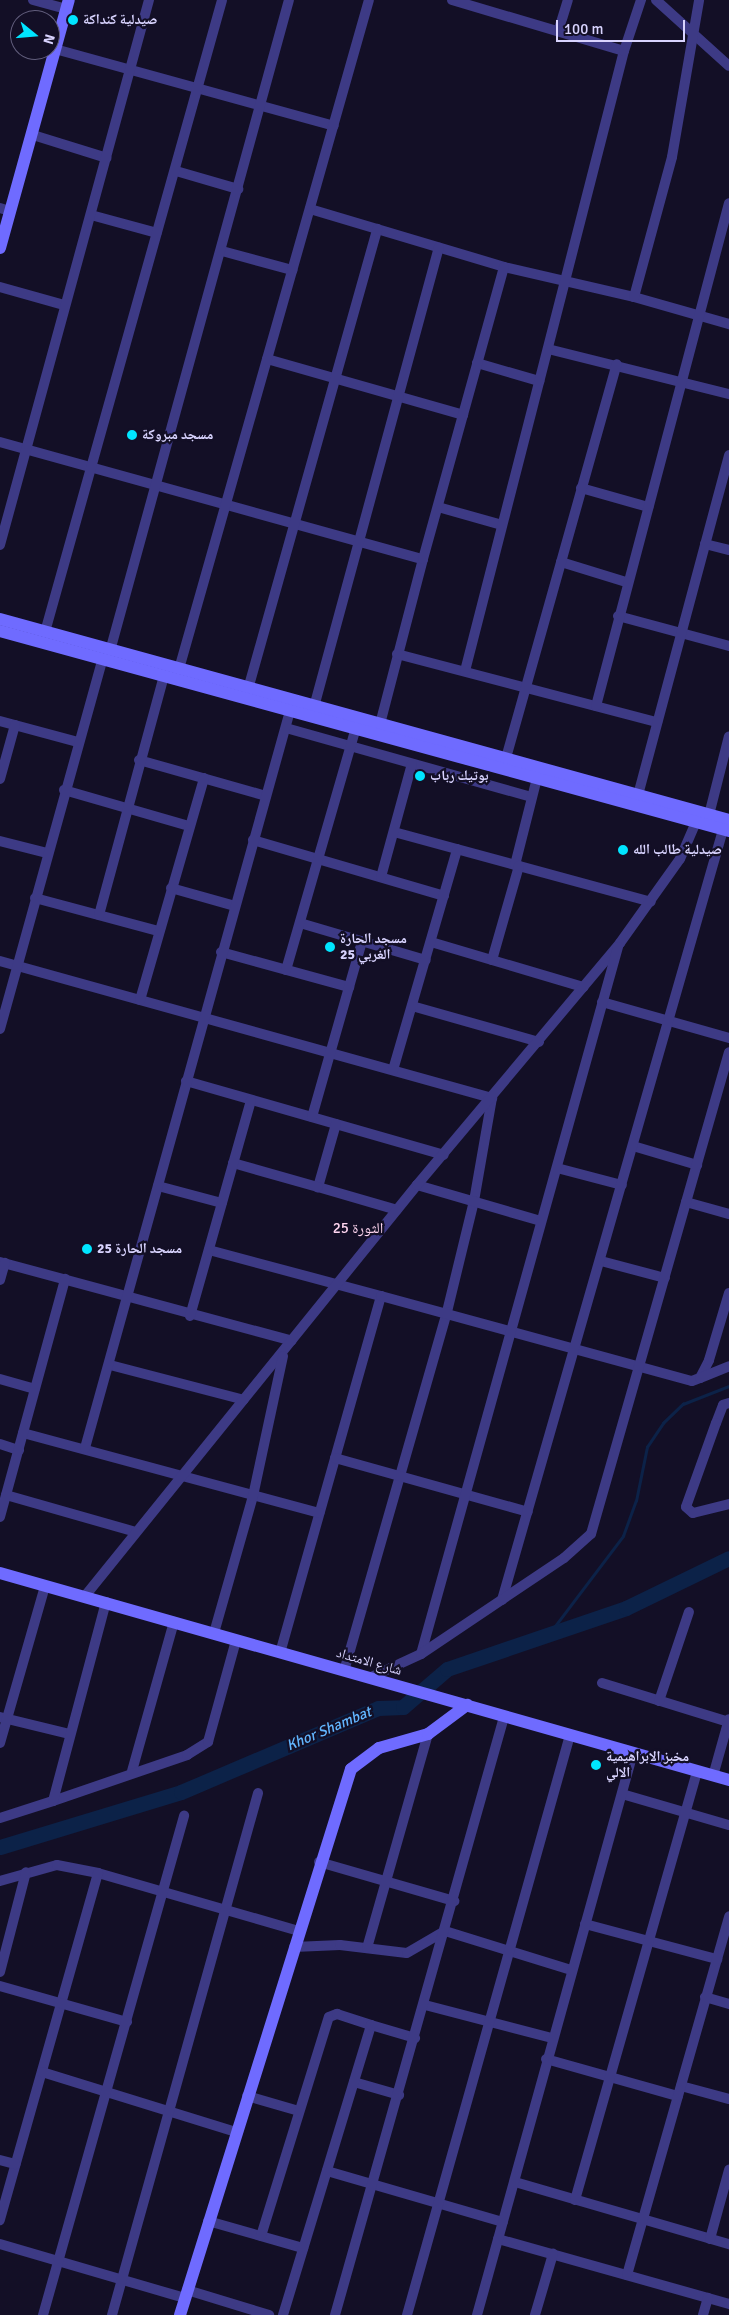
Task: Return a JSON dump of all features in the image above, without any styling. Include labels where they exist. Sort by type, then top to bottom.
[{"type":"street","points":[[33,0],[68,5],[60,32]]},
{"type":"street","points":[[0,545],[28,450],[64,305],[107,158],[149,0]]},
{"type":"street","points":[[45,632],[176,171],[222,0]]},
{"type":"street","points":[[0,1028],[19,966],[64,790],[106,655],[222,251],[289,0]]},
{"type":"street","points":[[179,670],[369,0]]},
{"type":"street","points":[[452,0],[560,29],[624,51]]},
{"type":"street","points":[[491,10],[495,0]]},
{"type":"street","points":[[560,29],[568,0]]},
{"type":"street","points":[[465,671],[539,381],[568,281],[624,51],[641,0]]},
{"type":"street","points":[[656,0],[729,66]]},
{"type":"street","points":[[634,297],[672,157],[691,31],[699,0]]},
{"type":"street","points":[[60,50],[130,68],[334,126]]},
{"type":"street","points":[[0,248],[5,209],[33,135],[52,60]]},
{"type":"street","points":[[33,135],[107,158]]},
{"type":"street","points":[[176,171],[238,188]]},
{"type":"street","points":[[596,706],[626,582],[682,383],[729,202]]},
{"type":"street","points":[[310,209],[504,267],[634,297],[729,324]]},
{"type":"street","points":[[91,215],[157,233]]},
{"type":"street","points":[[248,689],[377,229]]},
{"type":"street","points":[[314,707],[439,248]]},
{"type":"street","points":[[222,251],[292,270]]},
{"type":"street","points":[[380,724],[397,654],[504,267]]},
{"type":"street","points":[[0,287],[64,305]]},
{"type":"street","points":[[548,349],[617,364],[682,383],[729,394]]},
{"type":"street","points":[[267,359],[463,415]]},
{"type":"street","points":[[477,363],[539,381]]},
{"type":"street","points":[[506,758],[617,364]]},
{"type":"street","points":[[0,442],[91,466],[225,506],[423,559]]},
{"type":"street","points":[[638,795],[729,455]]},
{"type":"street","points":[[581,488],[648,507]]},
{"type":"street","points":[[438,507],[502,525]]},
{"type":"street","points":[[705,544],[729,550]]},
{"type":"street","points":[[561,562],[626,582]]},
{"type":"street","points":[[618,616],[680,635],[729,646]]},
{"type":"street","points":[[0,619],[45,632],[164,676],[696,822],[727,827]]},
{"type":"street","points":[[0,631],[179,670],[380,724],[709,815],[727,827]]},
{"type":"street","points":[[397,654],[657,722]]},
{"type":"street","points":[[99,915],[139,760],[164,676]]},
{"type":"street","points":[[85,1448],[110,1365],[220,952],[235,906],[290,711]]},
{"type":"street","points":[[0,721],[78,742]]},
{"type":"street","points":[[0,779],[15,725]]},
{"type":"street","points":[[286,728],[531,797]]},
{"type":"street","points":[[286,970],[356,728]]},
{"type":"street","points":[[709,815],[729,736]]},
{"type":"street","points":[[139,760],[266,796]]},
{"type":"street","points":[[381,877],[412,764]]},
{"type":"street","points":[[140,1000],[158,931],[204,778]]},
{"type":"street","points":[[492,960],[537,778]]},
{"type":"street","points":[[64,790],[189,826]]},
{"type":"street","points":[[85,1596],[283,1354],[396,1210],[539,1042],[620,943],[680,859],[696,822]]},
{"type":"street","points":[[502,1600],[601,1261],[667,1021],[727,827]]},
{"type":"street","points":[[394,832],[651,902]]},
{"type":"street","points":[[253,840],[444,896]]},
{"type":"street","points":[[0,841],[47,853]]},
{"type":"street","points":[[393,1070],[457,849]]},
{"type":"street","points":[[171,888],[235,906]]},
{"type":"street","points":[[35,898],[158,931]]},
{"type":"street","points":[[300,923],[426,960]]},
{"type":"street","points":[[312,1117],[362,941]]},
{"type":"street","points":[[431,942],[583,987]]},
{"type":"street","points":[[421,1654],[464,1494],[512,1330],[620,943]]},
{"type":"street","points":[[220,952],[349,987]]},
{"type":"street","points":[[0,961],[492,1098]]},
{"type":"street","points":[[602,1002],[729,1038]]},
{"type":"street","points":[[412,1006],[539,1042]]},
{"type":"street","points":[[370,1679],[421,1654],[564,1558],[591,1534],[729,1052]]},
{"type":"street","points":[[186,1081],[444,1155]]},
{"type":"street","points":[[344,1671],[402,1475],[447,1312],[474,1201],[492,1098]]},
{"type":"street","points":[[190,1316],[251,1100]]},
{"type":"street","points":[[318,1187],[336,1124]]},
{"type":"street","points":[[633,1146],[697,1165]]},
{"type":"street","points":[[233,1163],[396,1210]]},
{"type":"street","points":[[557,1168],[622,1184]]},
{"type":"street","points":[[417,1185],[542,1220]]},
{"type":"street","points":[[158,1186],[222,1203]]},
{"type":"street","points":[[686,1202],[729,1214]]},
{"type":"street","points":[[209,1250],[447,1312],[681,1379],[700,1378],[729,1366]]},
{"type":"street","points":[[601,1261],[665,1278]]},
{"type":"street","points":[[0,1280],[2,1262],[128,1296],[190,1316],[292,1341]]},
{"type":"street","points":[[0,1518],[65,1279]]},
{"type":"street","points":[[700,1378],[729,1293]]},
{"type":"street","points":[[280,1652],[381,1296]]},
{"type":"street","points":[[214,1634],[254,1496],[283,1354]]},
{"type":"street","points":[[110,1365],[244,1400]]},
{"type":"street","points":[[0,1379],[35,1389]]},
{"type":"street","points":[[729,1403],[720,1414],[686,1507],[693,1513],[729,1504]]},
{"type":"street","points":[[23,1432],[319,1513]]},
{"type":"street","points":[[0,1444],[19,1450]]},
{"type":"street","points":[[336,1458],[402,1475],[528,1512]]},
{"type":"street","points":[[6,1495],[136,1532]]},
{"type":"street","name":"شارع الامتداد","points":[[0,1573],[729,1780]]},
{"type":"street","points":[[0,1743],[4,1718],[45,1586]]},
{"type":"street","points":[[53,1801],[106,1602]]},
{"type":"street","points":[[659,1701],[689,1612]]},
{"type":"street","points":[[132,1771],[174,1622]]},
{"type":"street","points":[[0,1818],[53,1801],[132,1771],[187,1755],[208,1742],[236,1640]]},
{"type":"street","points":[[602,1683],[729,1721],[713,1776]]},
{"type":"street","points":[[180,2315],[319,1862],[351,1769],[368,1753],[428,1734],[462,1704]]},
{"type":"street","points":[[335,2315],[374,2185],[504,1717]]},
{"type":"street","points":[[4,1718],[70,1734]]},
{"type":"street","points":[[367,1948],[428,1734]]},
{"type":"street","points":[[407,2315],[570,1735]]},
{"type":"street","points":[[477,2315],[515,2182],[546,2059],[633,1753]]},
{"type":"street","points":[[576,2200],[698,1771]]},
{"type":"street","points":[[112,2315],[258,1793]]},
{"type":"street","points":[[622,1794],[729,1825]]},
{"type":"street","points":[[43,2315],[184,1816]]},
{"type":"street","points":[[319,1862],[454,1901]]},
{"type":"street","points":[[0,1881],[26,1872],[69,1866],[299,1931]]},
{"type":"street","points":[[0,1972],[26,1872]]},
{"type":"street","points":[[0,2220],[98,1873]]},
{"type":"street","points":[[627,2275],[729,1916]]},
{"type":"street","points":[[585,1924],[716,1959]]},
{"type":"street","points":[[294,1946],[367,1948],[406,1953],[445,1931],[510,1949],[571,1970]]},
{"type":"street","points":[[0,1986],[126,2022]]},
{"type":"street","points":[[705,1997],[729,2004]]},
{"type":"street","points":[[424,2005],[552,2038]]},
{"type":"street","points":[[261,2236],[329,2017],[337,2014],[415,2038]]},
{"type":"street","points":[[283,2315],[370,2025]]},
{"type":"street","points":[[546,2059],[678,2096]]},
{"type":"street","points":[[42,2072],[236,2132]]},
{"type":"street","points":[[354,2082],[398,2096]]},
{"type":"street","points":[[681,2086],[729,2099]]},
{"type":"street","points":[[247,2096],[299,2111]]},
{"type":"street","points":[[0,2160],[15,2164]]},
{"type":"street","points":[[710,2239],[729,2170]]},
{"type":"street","points":[[327,2171],[503,2222]]},
{"type":"street","points":[[515,2182],[729,2244]]},
{"type":"street","points":[[208,2221],[304,2248]]},
{"type":"street","points":[[498,2239],[729,2304]]},
{"type":"street","points":[[0,2244],[122,2280],[233,2304],[269,2315]]},
{"type":"street","points":[[535,2315],[553,2254]]},
{"type":"street","points":[[703,2315],[708,2298]]},
{"type":"street","points":[[230,2315],[233,2304]]},
{"type":"waterway","points":[[549,1634],[623,1536],[636,1501],[647,1447],[663,1423],[683,1404],[729,1386]]},
{"type":"waterway","name":"Khor Shambat","points":[[0,1847],[181,1792],[378,1708],[403,1707],[447,1669],[626,1608],[729,1558]]},
{"type":"place","name":"صيدلية كنداكة","points":[[73,20]]},
{"type":"place","name":"مسجد مبروكة","points":[[132,435]]},
{"type":"place","name":"بوتيك رباب","points":[[420,776]]},
{"type":"place","name":"صيدلية طالب الله","points":[[623,850]]},
{"type":"place","name":"مسجد الحارة 25 الغربي","points":[[330,947]]},
{"type":"place","name":"مسجد الحارة 25","points":[[87,1249]]},
{"type":"place","name":"مخبز الابراهيمية الالي","points":[[596,1765]]},
{"type":"district","name":"الثورة 25","points":[[358,1229]]}]
